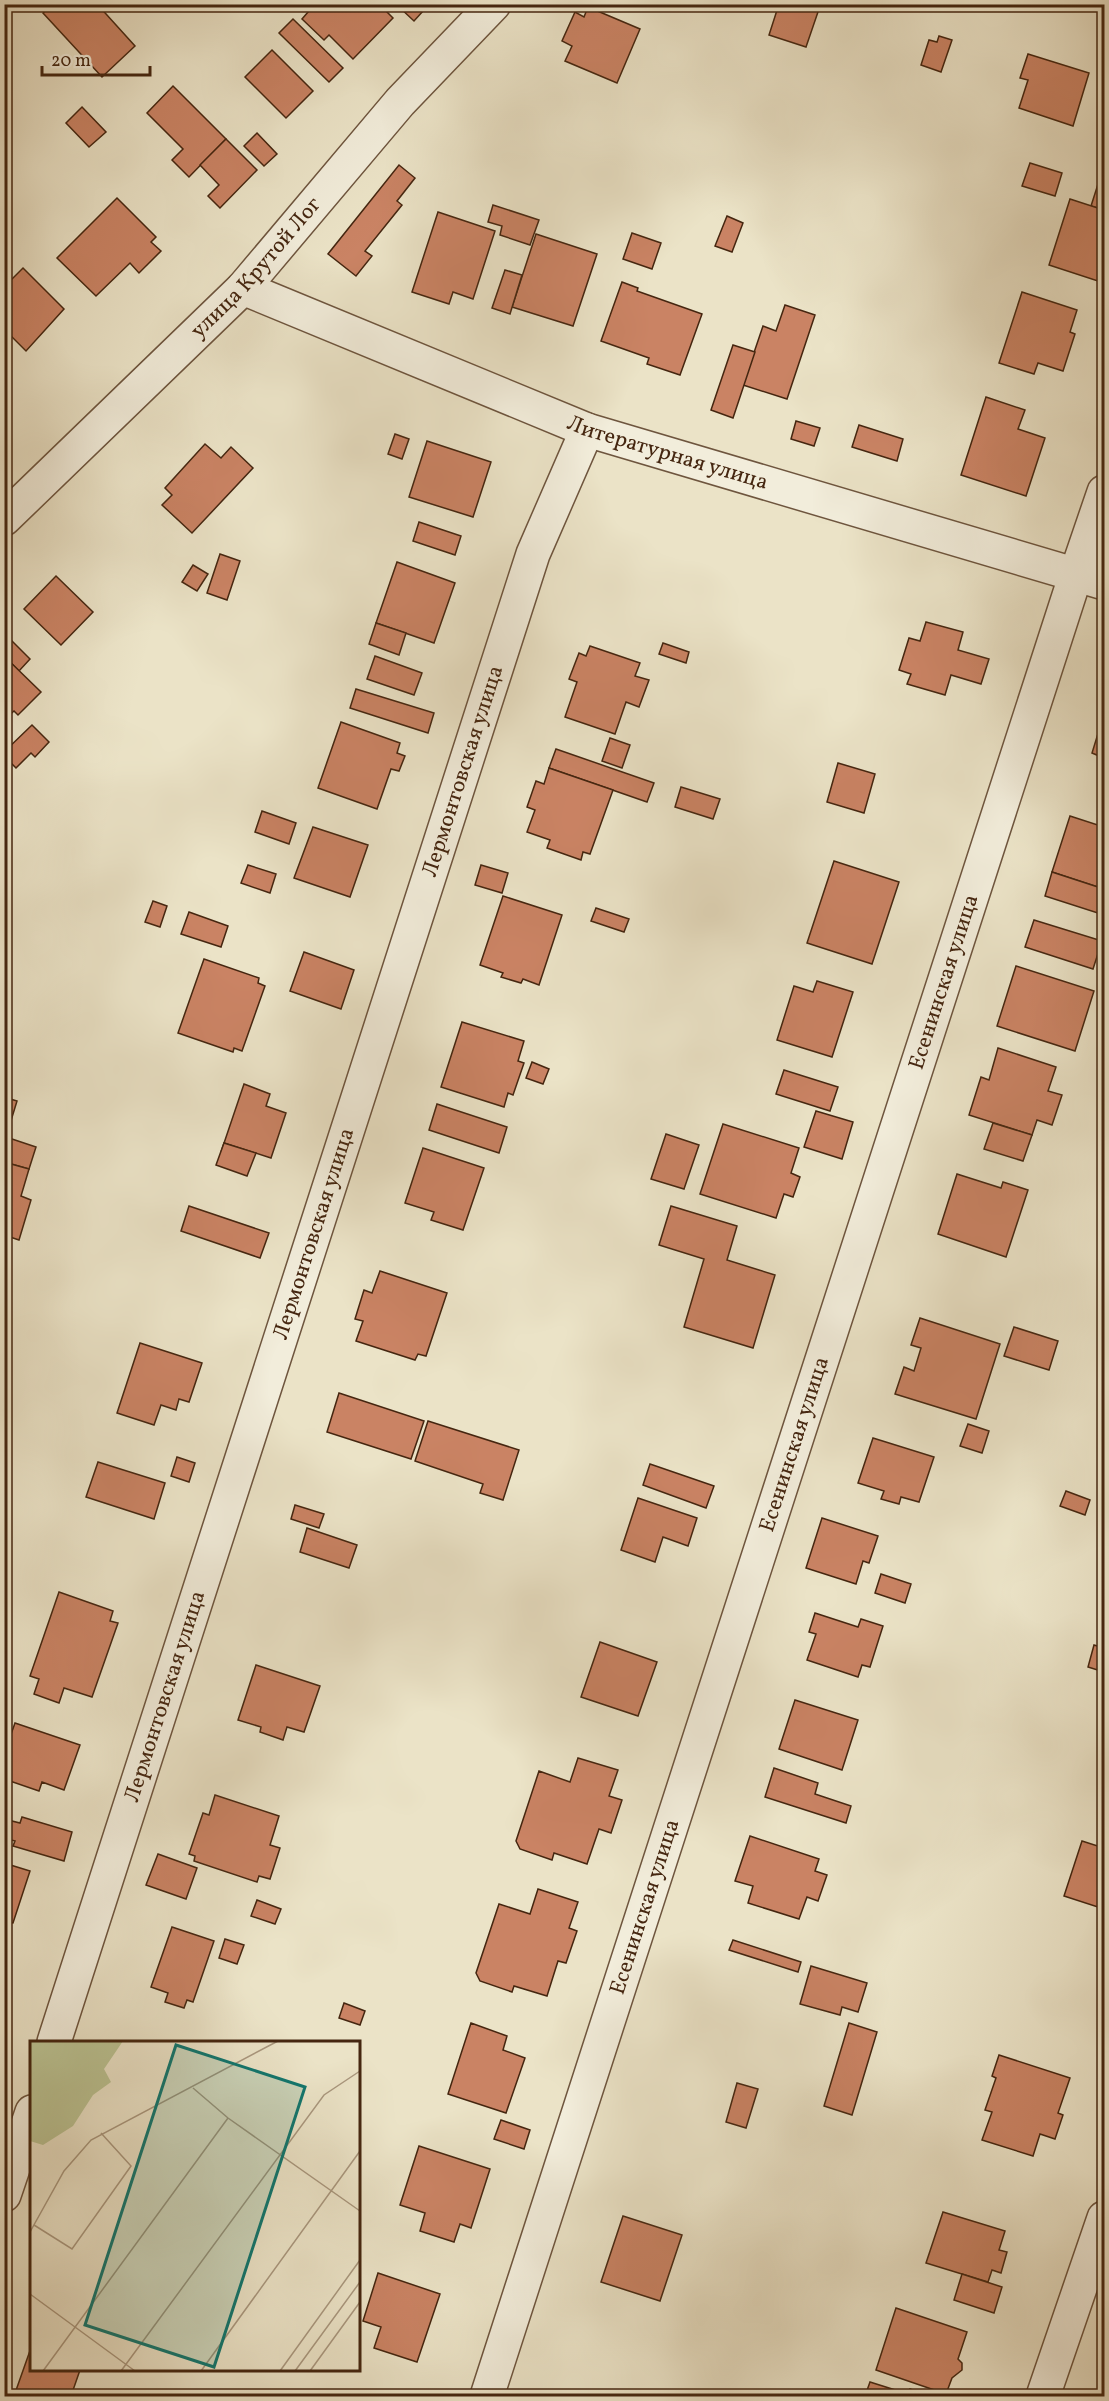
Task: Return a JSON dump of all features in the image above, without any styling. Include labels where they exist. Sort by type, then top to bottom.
[{"type":"street","name":"улица Крутой Лог","points":[[4,519],[243,288],[400,102],[494,4]]},
{"type":"street","name":"Литературная улица","points":[[243,288],[587,430],[1090,578]]},
{"type":"street","name":"Лермонтовская улица","points":[[55,2041],[533,554],[587,430]]},
{"type":"street","name":"Есенинская улица","points":[[487,2397],[1090,578],[1104,492]]},
{"type":"street","points":[[4,2195],[30,2118]]},
{"type":"street","points":[[1043,2397],[1104,2218]]},
{"type":"building","points":[[53,4],[97,4],[135,46],[102,77],[43,13]]},
{"type":"building","points":[[315,4],[379,4],[393,18],[353,59],[329,35],[324,40],[302,19]]},
{"type":"building","points":[[401,4],[419,4],[424,10],[414,21],[399,7]]},
{"type":"building","points":[[779,4],[806,4],[819,9],[806,47],[769,35]]},
{"type":"building","points":[[588,7],[640,29],[617,83],[565,61],[572,46],[562,41],[575,12],[584,17]]},
{"type":"building","points":[[293,19],[343,68],[329,82],[279,33]]},
{"type":"building","points":[[939,36],[952,40],[941,72],[921,65],[929,40],[937,42]]},
{"type":"building","points":[[272,50],[313,91],[286,118],[245,77]]},
{"type":"building","points":[[1028,54],[1089,73],[1073,126],[1019,108],[1028,80],[1020,78]]},
{"type":"building","points":[[173,86],[226,139],[189,177],[172,160],[183,149],[147,113]]},
{"type":"building","points":[[82,107],[106,132],[89,147],[66,123]]},
{"type":"building","points":[[257,133],[277,154],[264,166],[244,146]]},
{"type":"building","points":[[226,139],[257,170],[220,208],[208,196],[219,185],[200,165]]},
{"type":"building","points":[[1030,163],[1062,173],[1055,196],[1022,186]]},
{"type":"building","points":[[399,165],[415,178],[397,201],[402,205],[365,251],[372,256],[356,276],[328,254]]},
{"type":"building","points":[[1099,181],[1104,183],[1104,210],[1091,206]]},
{"type":"building","points":[[117,198],[156,237],[151,242],[161,251],[139,273],[130,263],[96,296],[57,258]]},
{"type":"building","points":[[1070,199],[1104,210],[1104,283],[1049,265]]},
{"type":"building","points":[[493,205],[539,220],[530,245],[500,235],[502,226],[488,222]]},
{"type":"building","points":[[438,212],[495,231],[473,299],[453,292],[449,304],[412,292]]},
{"type":"building","points":[[727,216],[743,223],[732,252],[715,246]]},
{"type":"building","points":[[632,233],[661,243],[652,269],[623,259]]},
{"type":"building","points":[[536,234],[597,254],[573,326],[512,307]]},
{"type":"building","points":[[23,268],[64,309],[26,351],[4,329],[4,287]]},
{"type":"building","points":[[505,270],[522,275],[510,314],[492,308]]},
{"type":"building","points":[[622,282],[638,288],[637,291],[702,314],[680,375],[647,364],[649,358],[601,341]]},
{"type":"building","points":[[1022,292],[1077,310],[1070,332],[1075,334],[1063,371],[1038,363],[1034,374],[999,363]]},
{"type":"building","points":[[785,305],[815,315],[787,399],[743,385],[763,326],[776,331]]},
{"type":"building","points":[[733,345],[755,352],[733,418],[711,410]]},
{"type":"building","points":[[986,397],[1025,410],[1018,429],[1045,438],[1026,496],[961,475]]},
{"type":"building","points":[[796,421],[820,428],[814,446],[791,439]]},
{"type":"building","points":[[859,425],[903,439],[897,461],[852,447]]},
{"type":"building","points":[[395,434],[409,439],[402,459],[388,454]]},
{"type":"building","points":[[427,441],[491,462],[473,517],[409,497]]},
{"type":"building","points":[[205,444],[221,458],[231,447],[253,468],[192,533],[162,505],[172,495],[165,488]]},
{"type":"building","points":[[419,522],[461,536],[455,555],[413,541]]},
{"type":"building","points":[[220,554],[240,561],[227,600],[207,593]]},
{"type":"building","points":[[397,562],[455,583],[434,643],[376,623]]},
{"type":"building","points":[[193,565],[208,574],[197,591],[182,582]]},
{"type":"building","points":[[56,576],[93,612],[61,645],[24,609]]},
{"type":"building","points":[[926,622],[963,632],[958,650],[989,659],[981,684],[951,675],[945,695],[907,684],[911,674],[899,670],[909,638],[920,641]]},
{"type":"building","points":[[376,623],[406,633],[399,655],[369,644]]},
{"type":"building","points":[[7,636],[30,659],[19,671],[4,656],[4,639]]},
{"type":"building","points":[[663,643],[689,652],[686,663],[659,654]]},
{"type":"building","points":[[590,646],[640,663],[635,676],[649,680],[639,707],[626,702],[615,734],[565,717],[577,682],[569,679],[579,653],[586,656]]},
{"type":"building","points":[[4,656],[41,692],[18,715],[14,711],[4,720]]},
{"type":"building","points":[[375,656],[422,673],[414,695],[367,679]]},
{"type":"building","points":[[356,689],[434,713],[428,733],[350,708]]},
{"type":"building","points":[[1104,714],[1104,758],[1092,753]]},
{"type":"building","points":[[341,722],[400,743],[397,753],[405,756],[399,771],[391,769],[377,809],[318,788]]},
{"type":"building","points":[[32,725],[49,742],[35,757],[31,753],[16,768],[4,756],[4,752]]},
{"type":"building","points":[[610,738],[630,745],[622,768],[602,761]]},
{"type":"building","points":[[556,749],[654,783],[647,802],[549,768]]},
{"type":"building","points":[[838,763],[875,774],[864,813],[827,802]]},
{"type":"building","points":[[549,768],[613,790],[590,854],[583,852],[581,860],[547,848],[550,840],[527,832],[535,810],[527,807],[536,781],[544,784]]},
{"type":"building","points":[[681,787],[720,799],[713,819],[675,807]]},
{"type":"building","points":[[262,811],[296,823],[289,844],[255,832]]},
{"type":"building","points":[[1070,816],[1104,827],[1104,889],[1052,872]]},
{"type":"building","points":[[313,827],[368,845],[350,897],[294,878]]},
{"type":"building","points":[[834,861],[899,882],[872,964],[807,943]]},
{"type":"building","points":[[248,865],[276,874],[270,893],[241,883]]},
{"type":"building","points":[[481,865],[508,873],[502,893],[475,885]]},
{"type":"building","points":[[1052,872],[1104,889],[1104,915],[1045,896]]},
{"type":"building","points":[[503,896],[562,915],[539,985],[523,979],[521,983],[501,977],[503,973],[480,965]]},
{"type":"building","points":[[153,901],[167,906],[160,927],[145,922]]},
{"type":"building","points":[[596,908],[629,919],[624,932],[591,921]]},
{"type":"building","points":[[189,912],[228,926],[221,947],[181,934]]},
{"type":"building","points":[[1034,920],[1102,941],[1093,969],[1025,947]]},
{"type":"building","points":[[304,952],[354,970],[341,1009],[290,991]]},
{"type":"building","points":[[204,959],[259,978],[258,983],[265,986],[242,1051],[234,1048],[233,1052],[178,1033]]},
{"type":"building","points":[[1016,966],[1094,991],[1075,1051],[997,1026]]},
{"type":"building","points":[[817,981],[853,992],[832,1057],[777,1040],[794,986],[813,992]]},
{"type":"building","points":[[462,1022],[524,1041],[518,1061],[524,1063],[513,1095],[508,1093],[504,1107],[441,1087]]},
{"type":"building","points":[[998,1048],[1056,1067],[1048,1091],[1062,1095],[1052,1125],[1037,1120],[1032,1135],[969,1115],[981,1077],[989,1080]]},
{"type":"building","points":[[532,1062],[549,1069],[543,1084],[526,1078]]},
{"type":"building","points":[[784,1070],[838,1087],[830,1111],[776,1094]]},
{"type":"building","points":[[244,1084],[270,1094],[266,1106],[286,1113],[271,1158],[224,1143]]},
{"type":"building","points":[[4,1097],[17,1101],[6,1137],[36,1147],[29,1169],[4,1162]]},
{"type":"building","points":[[437,1104],[507,1127],[499,1153],[429,1130]]},
{"type":"building","points":[[816,1111],[853,1122],[842,1159],[804,1147]]},
{"type":"building","points":[[993,1123],[1032,1135],[1023,1161],[984,1149]]},
{"type":"building","points":[[723,1124],[799,1148],[791,1173],[800,1177],[793,1197],[784,1194],[776,1218],[700,1194]]},
{"type":"building","points":[[666,1134],[699,1145],[684,1189],[651,1179]]},
{"type":"building","points":[[224,1143],[256,1153],[247,1176],[216,1165]]},
{"type":"building","points":[[423,1148],[484,1168],[463,1230],[431,1220],[434,1212],[405,1203]]},
{"type":"building","points":[[4,1162],[29,1169],[21,1196],[31,1200],[19,1240],[4,1235]]},
{"type":"building","points":[[957,1174],[1001,1188],[1003,1182],[1028,1190],[1006,1257],[938,1234]]},
{"type":"building","points":[[189,1206],[269,1233],[260,1258],[181,1231]]},
{"type":"building","points":[[671,1206],[737,1226],[727,1260],[775,1275],[753,1348],[684,1327],[704,1259],[659,1245]]},
{"type":"building","points":[[380,1271],[447,1293],[426,1356],[418,1354],[415,1360],[356,1341],[363,1321],[355,1319],[364,1290],[372,1293]]},
{"type":"building","points":[[920,1318],[1000,1344],[976,1419],[895,1394],[904,1367],[914,1371],[921,1348],[911,1345]]},
{"type":"building","points":[[1014,1327],[1058,1341],[1049,1370],[1004,1356]]},
{"type":"building","points":[[140,1343],[202,1363],[189,1402],[179,1399],[176,1410],[161,1405],[154,1425],[117,1413]]},
{"type":"building","points":[[339,1393],[424,1421],[411,1459],[327,1432]]},
{"type":"building","points":[[428,1421],[519,1450],[503,1500],[480,1493],[483,1484],[415,1461]]},
{"type":"building","points":[[968,1424],[989,1431],[982,1453],[960,1446]]},
{"type":"building","points":[[873,1438],[934,1457],[919,1502],[901,1497],[899,1504],[881,1499],[884,1491],[858,1483]]},
{"type":"building","points":[[177,1457],[195,1463],[189,1482],[171,1476]]},
{"type":"building","points":[[98,1462],[165,1483],[154,1519],[86,1497]]},
{"type":"building","points":[[650,1464],[714,1486],[706,1508],[643,1485]]},
{"type":"building","points":[[1066,1491],[1090,1500],[1085,1515],[1060,1506]]},
{"type":"building","points":[[638,1498],[697,1518],[688,1546],[663,1537],[655,1562],[621,1550]]},
{"type":"building","points":[[295,1505],[324,1514],[319,1528],[291,1519]]},
{"type":"building","points":[[822,1518],[878,1536],[869,1563],[863,1561],[856,1584],[806,1568]]},
{"type":"building","points":[[307,1528],[357,1545],[349,1568],[300,1552]]},
{"type":"building","points":[[881,1574],[911,1584],[905,1603],[875,1593]]},
{"type":"building","points":[[59,1592],[113,1611],[110,1621],[118,1623],[92,1697],[64,1688],[59,1703],[34,1694],[39,1679],[30,1676]]},
{"type":"building","points":[[815,1613],[858,1627],[861,1619],[883,1626],[870,1667],[862,1665],[858,1677],[807,1660],[816,1634],[809,1632]]},
{"type":"building","points":[[600,1642],[657,1662],[638,1716],[581,1697]]},
{"type":"building","points":[[1094,1645],[1104,1648],[1104,1672],[1088,1667]]},
{"type":"building","points":[[256,1665],[320,1686],[304,1732],[287,1727],[283,1740],[260,1732],[261,1727],[238,1720]]},
{"type":"building","points":[[795,1700],[858,1720],[842,1770],[779,1749]]},
{"type":"building","points":[[15,1723],[80,1745],[64,1790],[42,1782],[39,1791],[4,1779],[4,1754]]},
{"type":"building","points":[[578,1758],[618,1770],[609,1796],[622,1800],[611,1833],[599,1829],[587,1864],[554,1853],[552,1860],[520,1849],[516,1841],[539,1771],[570,1782]]},
{"type":"building","points":[[774,1768],[818,1783],[815,1794],[851,1806],[846,1823],[765,1797]]},
{"type":"building","points":[[215,1795],[279,1816],[270,1845],[280,1848],[270,1879],[259,1876],[257,1882],[194,1861],[195,1856],[189,1854],[203,1813],[209,1815]]},
{"type":"building","points":[[22,1817],[72,1832],[64,1861],[13,1846],[15,1841],[4,1838],[4,1819],[20,1823]]},
{"type":"building","points":[[750,1836],[819,1859],[815,1871],[827,1875],[818,1901],[807,1897],[799,1919],[748,1903],[753,1886],[735,1881]]},
{"type":"building","points":[[1082,1841],[1104,1848],[1104,1909],[1064,1896]]},
{"type":"building","points":[[158,1854],[197,1868],[186,1899],[146,1885]]},
{"type":"building","points":[[4,1863],[30,1871],[13,1923],[4,1922]]},
{"type":"building","points":[[538,1889],[578,1902],[569,1928],[577,1931],[566,1963],[558,1961],[547,1996],[514,1986],[512,1992],[480,1981],[476,1973],[499,1904],[530,1914]]},
{"type":"building","points":[[257,1900],[281,1909],[275,1924],[251,1916]]},
{"type":"building","points":[[172,1927],[214,1941],[193,2002],[187,2000],[184,2008],[165,2002],[168,1993],[151,1987]]},
{"type":"building","points":[[225,1939],[244,1945],[237,1964],[219,1958]]},
{"type":"building","points":[[733,1940],[801,1962],[798,1972],[729,1950]]},
{"type":"building","points":[[811,1966],[867,1983],[858,2012],[842,2007],[840,2015],[800,2004]]},
{"type":"building","points":[[344,2003],[365,2011],[360,2025],[339,2018]]},
{"type":"building","points":[[471,2023],[507,2036],[503,2050],[525,2058],[506,2113],[448,2094]]},
{"type":"building","points":[[849,2023],[877,2032],[852,2115],[824,2106]]},
{"type":"building","points":[[999,2055],[1070,2078],[1058,2113],[1063,2115],[1055,2139],[1040,2134],[1033,2156],[982,2140],[992,2112],[985,2110],[996,2078],[992,2076]]},
{"type":"building","points":[[737,2083],[758,2089],[746,2128],[726,2122]]},
{"type":"building","points":[[501,2120],[530,2130],[524,2149],[494,2139]]},
{"type":"building","points":[[419,2146],[490,2169],[471,2228],[460,2224],[454,2242],[420,2231],[425,2213],[400,2205]]},
{"type":"building","points":[[943,2212],[1005,2231],[999,2250],[1007,2252],[1001,2273],[992,2270],[988,2282],[926,2263]]},
{"type":"building","points":[[623,2216],[682,2235],[660,2301],[601,2282]]},
{"type":"building","points":[[378,2273],[440,2294],[417,2362],[374,2348],[381,2327],[363,2321]]},
{"type":"building","points":[[962,2274],[1002,2287],[994,2313],[954,2300]]},
{"type":"building","points":[[896,2308],[967,2332],[958,2359],[962,2363],[962,2370],[952,2378],[946,2394],[876,2370]]},
{"type":"building","points":[[30,2351],[30,2371],[80,2371],[71,2396],[14,2396]]},
{"type":"building","points":[[870,2382],[908,2394],[910,2389],[930,2396],[865,2396]]}]
